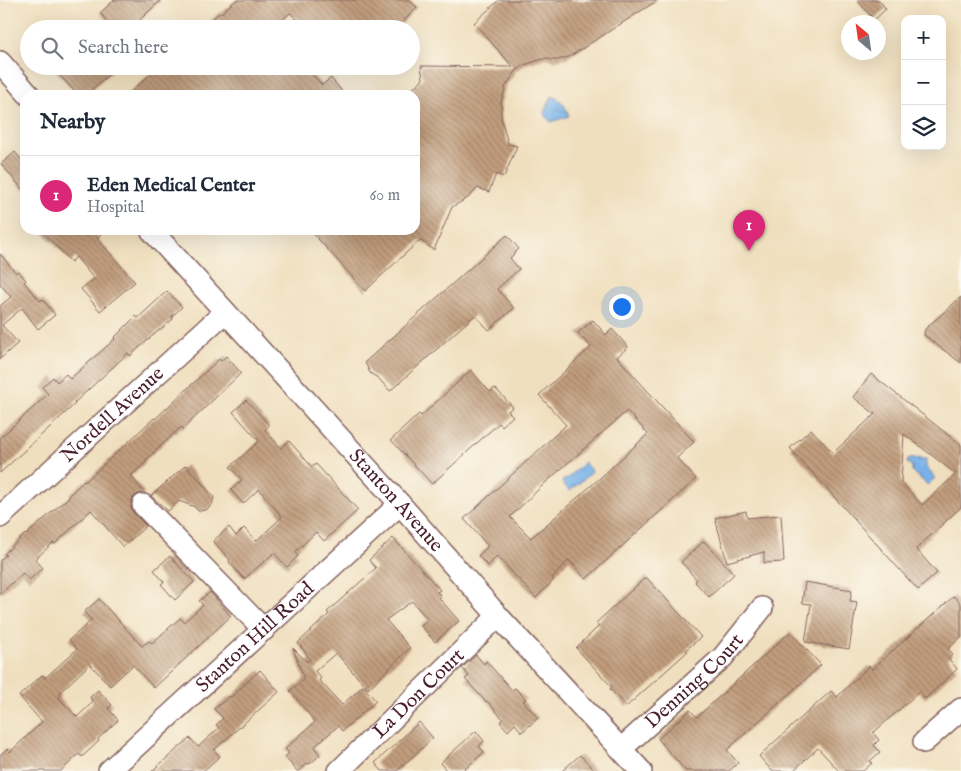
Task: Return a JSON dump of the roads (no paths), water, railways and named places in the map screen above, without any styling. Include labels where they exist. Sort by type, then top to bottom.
[{"type":"street","points":[[0,62],[25,90]]},
{"type":"street","name":"Stanton Avenue","points":[[156,235],[400,504],[498,616],[641,771]]},
{"type":"street","name":"Nordell Avenue","points":[[0,516],[225,312]]},
{"type":"street","name":"Stanton Hill Road","points":[[109,771],[400,504]]},
{"type":"street","points":[[143,505],[264,630]]},
{"type":"street","name":"Denning Court","points":[[621,749],[723,657],[762,608]]},
{"type":"street","name":"La Don Court","points":[[339,771],[498,616]]},
{"type":"street","points":[[924,742],[961,709]]},
{"type":"water","points":[[552,96],[563,104],[569,116],[551,122],[548,119],[544,112]]},
{"type":"water","points":[[909,458],[926,459],[926,467],[935,478],[928,485],[912,472],[912,466],[907,463]]},
{"type":"water","points":[[584,462],[592,472],[570,491],[562,483],[563,480],[567,479]]},
{"type":"place","name":"Eden Medical Center","points":[[749,251]]}]
